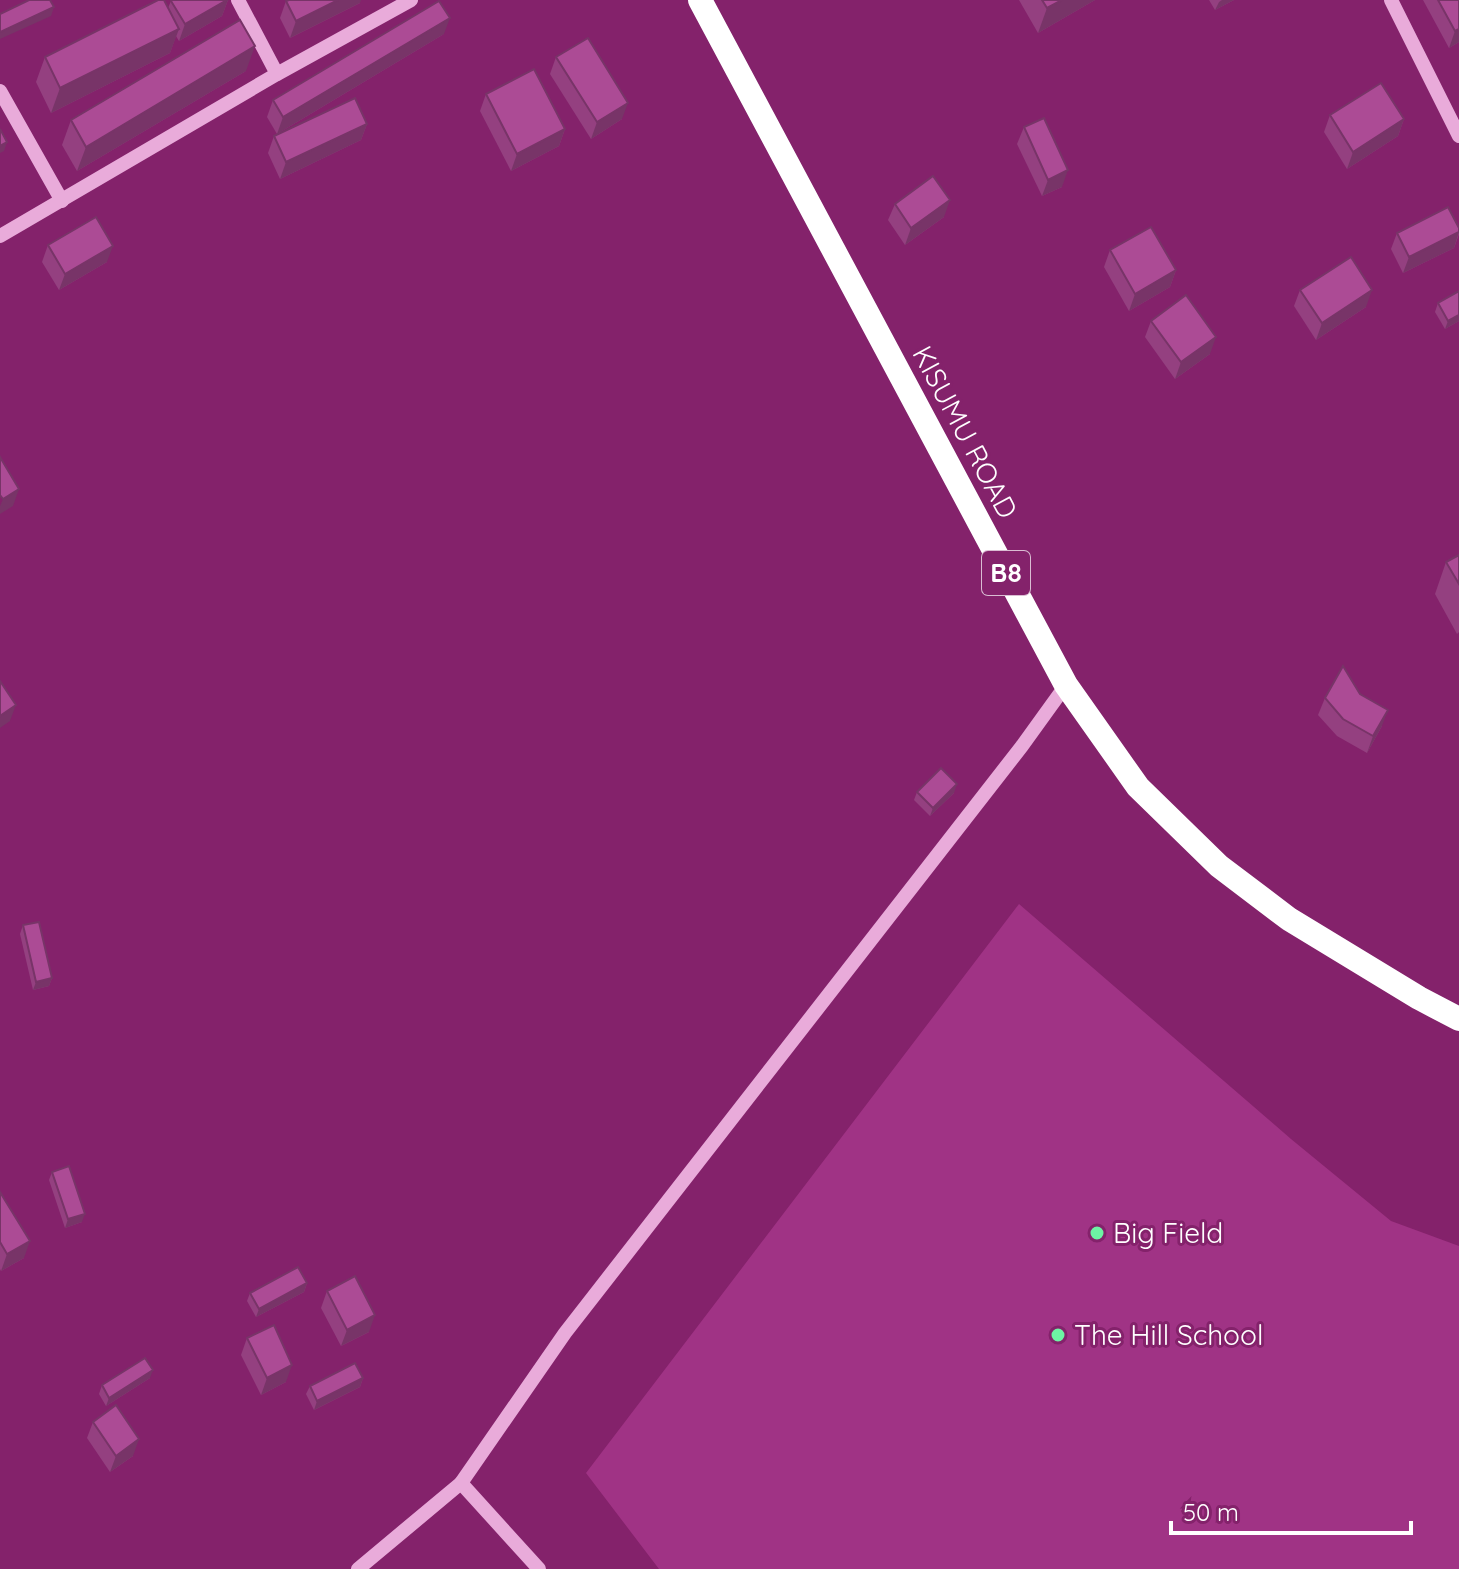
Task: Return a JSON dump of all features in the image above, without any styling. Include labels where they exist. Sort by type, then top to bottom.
[{"type":"highway","name":"KISUMU ROAD","points":[[700,0],[1066,685],[1138,787],[1219,866],[1289,919],[1459,1019]]},
{"type":"street","points":[[238,0],[277,74]]},
{"type":"street","points":[[0,236],[277,74],[411,0]]},
{"type":"street","points":[[1391,0],[1459,136]]},
{"type":"street","points":[[0,91],[62,201]]},
{"type":"street","points":[[358,1569],[461,1483],[565,1333],[1022,746],[1066,685]]},
{"type":"street","points":[[461,1483],[539,1569]]},
{"type":"shaded area","name":"Big Field","points":[[1019,904],[1291,1139],[1391,1221],[1459,1246],[1459,1569],[659,1569],[586,1473]]},
{"type":"building","points":[[29,0],[50,0],[54,7],[0,32],[0,14]]},
{"type":"building","points":[[158,0],[164,0],[179,29],[60,88],[45,57]]},
{"type":"building","points":[[172,0],[227,0],[185,24]]},
{"type":"building","points":[[338,0],[296,21],[286,1]]},
{"type":"building","points":[[1042,0],[1062,0],[1047,8]]},
{"type":"building","points":[[1438,0],[1459,0],[1459,29],[1455,31]]},
{"type":"building","points":[[439,1],[450,18],[283,117],[273,100]]},
{"type":"building","points":[[240,20],[255,46],[86,147],[71,120]]},
{"type":"building","points":[[588,38],[628,103],[597,122],[556,57]]},
{"type":"building","points":[[534,69],[565,129],[517,154],[486,94]]},
{"type":"building","points":[[1381,83],[1404,119],[1353,152],[1330,115]]},
{"type":"building","points":[[355,98],[367,124],[286,162],[274,136]]},
{"type":"building","points":[[1044,118],[1068,170],[1048,180],[1024,127]]},
{"type":"building","points":[[0,129],[7,142],[0,146]]},
{"type":"building","points":[[933,176],[950,200],[911,228],[895,204]]},
{"type":"building","points":[[1448,207],[1459,232],[1409,257],[1397,233]]},
{"type":"building","points":[[96,217],[113,246],[65,274],[48,245]]},
{"type":"building","points":[[1151,227],[1176,270],[1135,294],[1110,250]]},
{"type":"building","points":[[1351,257],[1372,290],[1322,323],[1300,290]]},
{"type":"building","points":[[1459,291],[1459,315],[1448,321],[1438,303]]},
{"type":"building","points":[[1186,295],[1216,337],[1181,362],[1151,321]]},
{"type":"building","points":[[0,457],[19,489],[3,499],[0,495]]},
{"type":"building","points":[[1459,555],[1459,584],[1446,562]]},
{"type":"building","points":[[1343,666],[1360,694],[1388,710],[1373,736],[1343,719],[1325,698]]},
{"type":"building","points":[[0,681],[16,705],[0,716]]},
{"type":"building","points":[[941,768],[957,784],[933,808],[917,792]]},
{"type":"building","points":[[39,922],[52,978],[36,982],[23,925]]},
{"type":"building","points":[[69,1166],[85,1214],[68,1219],[52,1172]]},
{"type":"building","points":[[0,1192],[30,1241],[7,1254],[0,1242]]},
{"type":"building","points":[[298,1267],[307,1283],[259,1309],[250,1293]]},
{"type":"building","points":[[355,1276],[375,1315],[347,1330],[327,1291]]},
{"type":"building","points":[[274,1325],[292,1365],[267,1378],[247,1338]]},
{"type":"building","points":[[145,1358],[153,1370],[109,1398],[102,1385]]},
{"type":"building","points":[[355,1363],[363,1378],[317,1401],[310,1386]]},
{"type":"building","points":[[116,1405],[139,1439],[116,1456],[93,1422]]},
{"type":"place","name":"Big Field","points":[[1097,1233]]},
{"type":"place","name":"The Hill School","points":[[1058,1335]]}]
